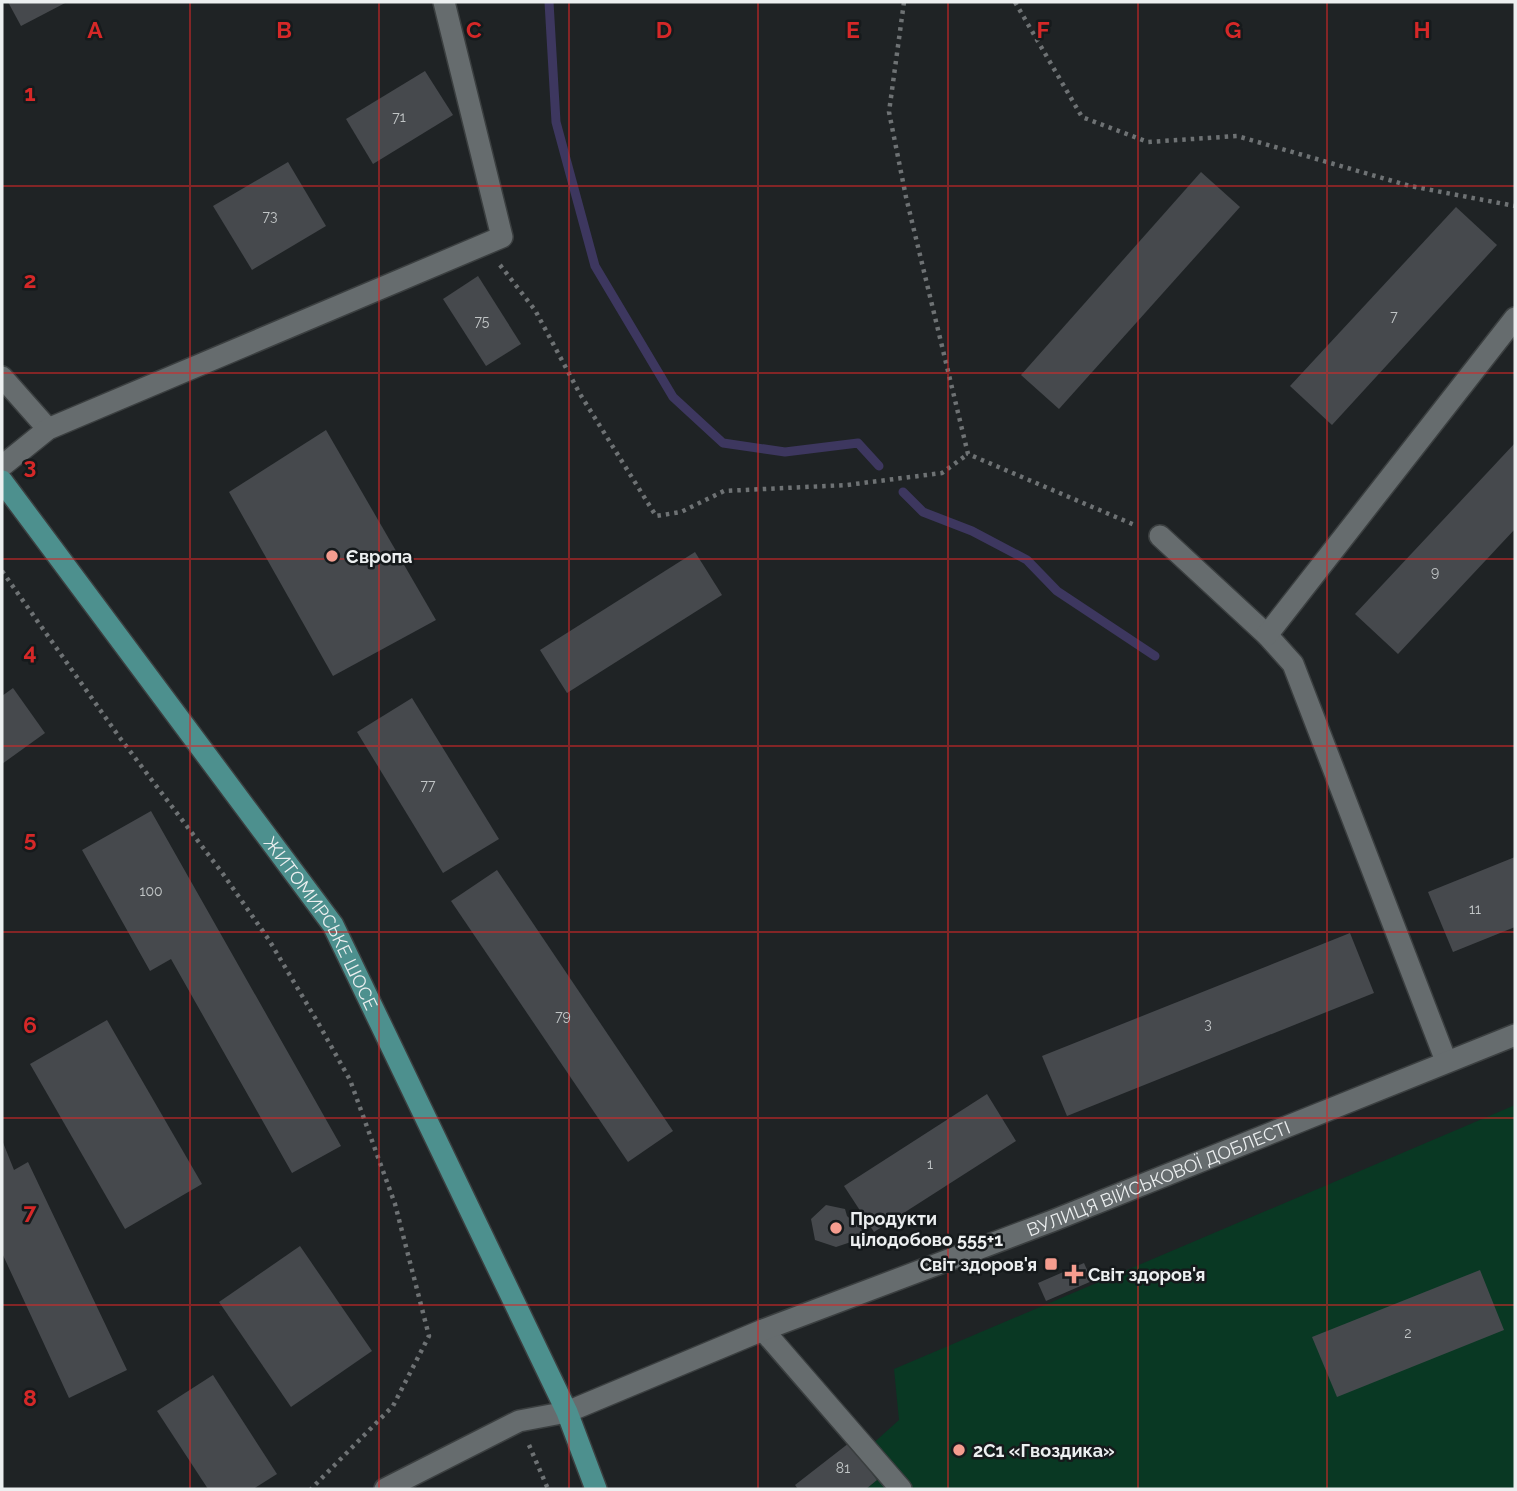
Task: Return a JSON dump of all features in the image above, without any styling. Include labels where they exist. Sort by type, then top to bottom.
[{"type":"main road","name":"ЖИТОМИРСЬКЕ ШОСЕ","points":[[2,481],[333,925],[566,1412],[596,1489]]},
{"type":"street","points":[[2,466],[48,429],[502,237],[444,2]]},
{"type":"street","points":[[1268,635],[1515,318]]},
{"type":"street","points":[[2,377],[48,429]]},
{"type":"street","points":[[1160,536],[1268,635],[1293,664],[1446,1061]]},
{"type":"street","name":"ВУЛИЦЯ ВІЙСЬКОВОЇ ДОБЛЕСТІ","points":[[385,1489],[519,1422],[566,1412],[763,1330],[1052,1221],[1515,1035]]},
{"type":"street","points":[[763,1330],[901,1489]]},
{"type":"path","points":[[904,2],[889,112],[906,197],[968,454]]},
{"type":"path","points":[[1015,2],[1082,117],[1148,142],[1237,136],[1410,186],[1515,206]]},
{"type":"path","points":[[485,244],[535,310],[580,394],[656,516],[681,512],[724,491],[847,485],[943,473],[968,454]]},
{"type":"path","points":[[968,454],[1160,536]]},
{"type":"path","points":[[2,571],[120,738],[223,874],[269,940],[350,1080],[395,1204],[429,1336],[393,1406],[311,1489]]},
{"type":"path","points":[[519,1422],[548,1489]]},
{"type":"green space","points":[[1515,1105],[1515,1489],[866,1489],[877,1480],[859,1456],[899,1420],[894,1369]]},
{"type":"building","points":[[8,2],[67,2],[21,26]]},
{"type":"building","points":[[425,71],[453,115],[373,164],[346,119]]},
{"type":"building","points":[[288,162],[326,226],[252,270],[213,206]]},
{"type":"building","points":[[1201,172],[1240,207],[1059,409],[1021,375]]},
{"type":"building","points":[[1456,207],[1497,245],[1332,425],[1290,386]]},
{"type":"building","points":[[478,276],[521,344],[486,366],[443,299]]},
{"type":"building","name":"Європа","points":[[326,430],[436,620],[333,676],[229,492]]},
{"type":"building","points":[[1515,443],[1515,529],[1398,654],[1355,614]]},
{"type":"building","points":[[695,552],[722,595],[567,693],[540,650]]},
{"type":"building","points":[[13,688],[45,733],[2,764],[2,696]]},
{"type":"building","points":[[412,698],[499,839],[443,873],[357,732]]},
{"type":"building","points":[[151,811],[341,1146],[292,1173],[171,959],[150,971],[82,850]]},
{"type":"building","points":[[1515,857],[1515,927],[1453,952],[1428,892]]},
{"type":"building","points":[[497,870],[673,1131],[628,1162],[451,901]]},
{"type":"building","points":[[1350,933],[1374,993],[1067,1116],[1042,1056]]},
{"type":"building","points":[[107,1020],[202,1184],[125,1229],[30,1064]]},
{"type":"building","points":[[987,1094],[1016,1141],[874,1232],[844,1186]]},
{"type":"building","points":[[2,1140],[14,1170],[28,1162],[127,1370],[69,1398],[2,1253]]},
{"type":"building","name":"Продукти цілодобово 555+1","points":[[826,1205],[845,1209],[847,1216],[869,1236],[836,1247],[815,1240],[811,1219]]},
{"type":"building","points":[[300,1246],[372,1351],[291,1407],[219,1302]]},
{"type":"building","points":[[1084,1263],[1092,1281],[1046,1301],[1038,1283]]},
{"type":"building","points":[[1480,1270],[1504,1330],[1337,1397],[1312,1337]]},
{"type":"building","points":[[213,1375],[277,1474],[253,1489],[208,1489],[157,1411]]},
{"type":"building","points":[[849,1443],[877,1480],[866,1489],[798,1489],[795,1485]]},
{"type":"waterway","points":[[549,2],[556,122],[595,266],[673,397],[723,443],[785,452],[858,443],[879,466]]},
{"type":"waterway","points":[[903,492],[923,512],[972,531],[1027,560],[1057,591],[1155,656]]},
{"type":"place","name":"Європа","points":[[332,556]]},
{"type":"place","name":"Продукти цілодобово 555+1","points":[[836,1228]]},
{"type":"place","name":"Cвіт здоров'я","points":[[1051,1264]]},
{"type":"place","name":"Світ здоров'я","points":[[1074,1274]]},
{"type":"place","name":"2С1 «Гвоздика»","points":[[959,1450]]}]
